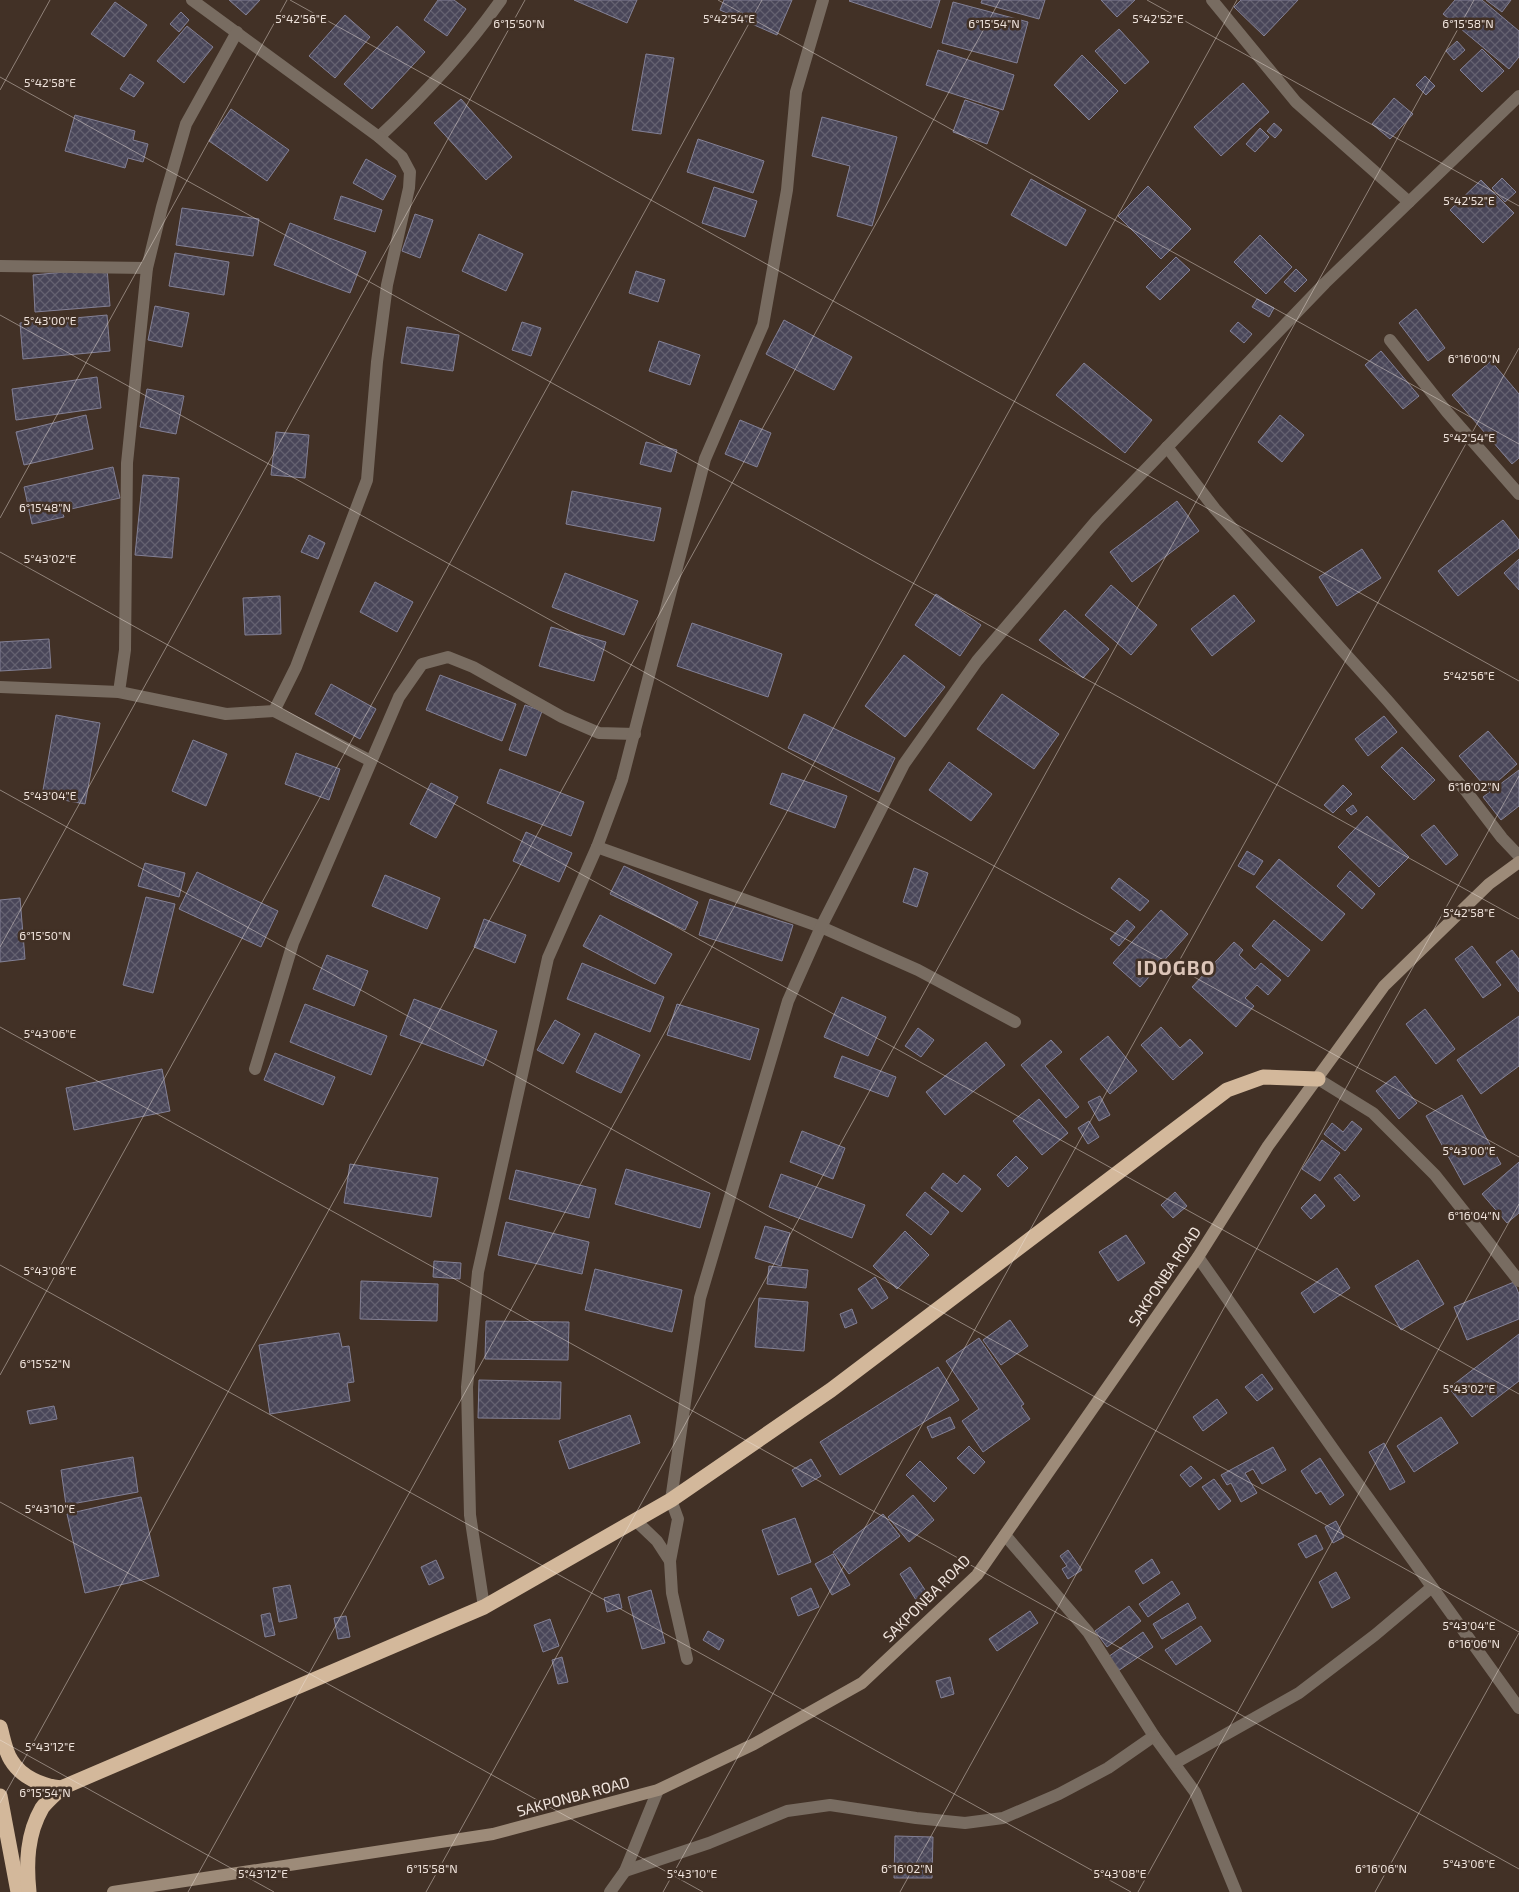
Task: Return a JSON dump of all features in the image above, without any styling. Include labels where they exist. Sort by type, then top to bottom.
[{"type":"highway","points":[[30,1892],[26,1867],[31,1833],[43,1807],[60,1788],[484,1607],[670,1500],[831,1390],[1227,1090],[1263,1077],[1318,1079]]},
{"type":"highway","points":[[0,1727],[11,1761],[28,1777],[46,1786],[60,1788]]},
{"type":"highway","points":[[0,1796],[18,1892]]},
{"type":"main road","name":"SAKPONBA ROAD","points":[[113,1892],[493,1834],[658,1790],[754,1744],[862,1683],[977,1575],[1198,1257],[1268,1146],[1384,986],[1489,884],[1519,862]]},
{"type":"street","points":[[192,0],[379,137],[402,158],[410,172],[409,188],[387,285],[377,362],[367,480],[300,658],[274,711]]},
{"type":"street","points":[[379,137],[411,107],[461,54],[501,0]]},
{"type":"street","points":[[484,1607],[470,1515],[467,1387],[478,1272],[548,958],[597,847],[622,780],[705,459],[763,325],[787,190],[796,92],[823,0]]},
{"type":"street","points":[[1212,0],[1296,102],[1410,202]]},
{"type":"street","points":[[120,692],[125,650],[127,463],[147,268],[186,124],[237,32]]},
{"type":"street","points":[[687,1660],[672,1593],[670,1561],[678,1519],[670,1500],[700,1298],[788,1001],[820,927],[904,764],[976,661],[1097,520],[1325,283],[1519,96]]},
{"type":"street","points":[[0,266],[147,268]]},
{"type":"street","points":[[1390,340],[1447,412],[1519,494]]},
{"type":"street","points":[[1167,447],[1215,508],[1411,728],[1519,856]]},
{"type":"street","points":[[255,1069],[294,943],[399,697],[422,664],[448,657],[473,668],[562,717],[599,733],[635,734]]},
{"type":"street","points":[[0,687],[120,692],[226,714],[274,711],[371,761]]},
{"type":"street","points":[[597,847],[820,927],[918,970],[1015,1022]]},
{"type":"street","points":[[1318,1079],[1373,1113],[1387,1126],[1435,1175],[1519,1281]]},
{"type":"street","points":[[1198,1257],[1519,1708]]},
{"type":"street","points":[[634,1520],[657,1541],[670,1561]]},
{"type":"street","points":[[1004,1535],[1088,1632],[1154,1736],[1195,1792],[1236,1892]]},
{"type":"street","points":[[1175,1763],[1299,1693],[1375,1635],[1432,1587]]},
{"type":"street","points":[[625,1871],[709,1843],[787,1811],[830,1805],[916,1818],[965,1822],[1003,1818],[1059,1794],[1108,1768],[1154,1736]]},
{"type":"street","points":[[610,1892],[625,1871],[658,1790]]},
{"type":"building","points":[[229,0],[260,0],[246,15]]},
{"type":"building","points":[[438,0],[454,0],[466,9],[447,36],[424,20]]},
{"type":"building","points":[[574,0],[637,0],[627,23]]},
{"type":"building","points":[[724,0],[792,0],[777,35],[720,10]]},
{"type":"building","points":[[850,0],[940,0],[931,28]]},
{"type":"building","points":[[982,0],[1045,0],[1039,19],[981,3]]},
{"type":"building","points":[[1101,0],[1135,0],[1117,17]]},
{"type":"building","points":[[1241,0],[1298,0],[1264,36],[1234,7]]},
{"type":"building","points":[[1455,0],[1482,0],[1519,31],[1519,57],[1509,69],[1443,14]]},
{"type":"building","points":[[1486,0],[1511,0],[1502,12]]},
{"type":"building","points":[[115,2],[147,25],[124,57],[91,34]]},
{"type":"building","points":[[953,2],[1028,22],[1017,63],[942,43]]},
{"type":"building","points":[[181,12],[189,20],[179,32],[170,24]]},
{"type":"building","points":[[345,15],[370,37],[335,78],[309,56]]},
{"type":"building","points":[[187,26],[213,47],[184,83],[157,61]]},
{"type":"building","points":[[397,26],[425,52],[372,109],[344,84]]},
{"type":"building","points":[[1119,29],[1149,62],[1125,84],[1095,51]]},
{"type":"building","points":[[1457,41],[1465,50],[1454,60],[1446,51]]},
{"type":"building","points":[[1482,49],[1504,71],[1482,92],[1460,70]]},
{"type":"building","points":[[938,50],[1014,75],[1003,110],[926,85]]},
{"type":"building","points":[[646,54],[674,58],[661,134],[632,130]]},
{"type":"building","points":[[1082,55],[1118,91],[1089,120],[1054,85]]},
{"type":"building","points":[[130,74],[144,83],[134,97],[120,89]]},
{"type":"building","points":[[1425,76],[1435,86],[1426,95],[1416,85]]},
{"type":"building","points":[[1243,83],[1269,112],[1221,156],[1194,127]]},
{"type":"building","points":[[1394,98],[1413,114],[1390,139],[1372,124]]},
{"type":"building","points":[[461,99],[512,157],[486,180],[434,123]]},
{"type":"building","points":[[965,100],[999,112],[987,144],[953,132]]},
{"type":"building","points":[[231,109],[289,150],[267,181],[209,141]]},
{"type":"building","points":[[75,115],[135,131],[133,140],[148,144],[143,162],[128,158],[125,168],[65,151]]},
{"type":"building","points":[[822,117],[897,137],[872,226],[837,216],[850,166],[812,156]]},
{"type":"building","points":[[1274,123],[1282,130],[1275,138],[1267,131]]},
{"type":"building","points":[[1260,128],[1269,137],[1255,152],[1246,144]]},
{"type":"building","points":[[698,139],[764,161],[753,193],[687,172]]},
{"type":"building","points":[[366,159],[396,176],[383,200],[353,183]]},
{"type":"building","points":[[1502,178],[1516,192],[1505,202],[1492,188]]},
{"type":"building","points":[[1031,179],[1086,210],[1066,246],[1011,215]]},
{"type":"building","points":[[1481,180],[1514,213],[1483,243],[1450,210]]},
{"type":"building","points":[[1148,186],[1191,229],[1161,259],[1118,216]]},
{"type":"building","points":[[714,187],[757,201],[745,237],[702,223]]},
{"type":"building","points":[[341,196],[382,210],[375,232],[334,219]]},
{"type":"building","points":[[182,208],[259,219],[253,256],[176,245]]},
{"type":"building","points":[[415,214],[433,220],[420,258],[402,251]]},
{"type":"building","points":[[290,223],[366,252],[350,293],[274,265]]},
{"type":"building","points":[[479,234],[523,254],[506,291],[462,271]]},
{"type":"building","points":[[1260,235],[1292,267],[1266,294],[1234,262]]},
{"type":"building","points":[[175,253],[229,262],[224,295],[169,286]]},
{"type":"building","points":[[1176,257],[1190,270],[1160,300],[1146,287]]},
{"type":"building","points":[[107,268],[110,306],[35,312],[33,275]]},
{"type":"building","points":[[1296,269],[1307,280],[1295,292],[1284,282]]},
{"type":"building","points":[[636,271],[665,280],[658,302],[629,293]]},
{"type":"building","points":[[1257,299],[1274,308],[1269,317],[1252,307]]},
{"type":"building","points":[[155,306],[189,313],[182,347],[148,340]]},
{"type":"building","points":[[1416,309],[1445,348],[1428,361],[1399,323]]},
{"type":"building","points":[[107,315],[110,351],[23,359],[20,323]]},
{"type":"building","points":[[784,320],[852,357],[834,390],[766,354]]},
{"type":"building","points":[[522,322],[541,328],[531,356],[512,350]]},
{"type":"building","points":[[1238,322],[1252,334],[1244,343],[1230,331]]},
{"type":"building","points":[[407,327],[459,335],[453,371],[401,363]]},
{"type":"building","points":[[659,341],[700,355],[690,385],[649,371]]},
{"type":"building","points":[[1381,351],[1419,396],[1403,409],[1365,365]]},
{"type":"building","points":[[1491,361],[1519,394],[1519,458],[1512,464],[1452,395]]},
{"type":"building","points":[[1084,363],[1152,420],[1125,453],[1056,395]]},
{"type":"building","points":[[97,377],[101,408],[16,420],[12,389]]},
{"type":"building","points":[[147,389],[184,396],[176,434],[140,427]]},
{"type":"building","points":[[86,415],[93,449],[24,465],[16,432]]},
{"type":"building","points":[[1280,415],[1304,435],[1282,462],[1258,442]]},
{"type":"building","points":[[740,420],[771,433],[757,467],[725,454]]},
{"type":"building","points":[[276,432],[309,435],[305,478],[271,475]]},
{"type":"building","points":[[646,442],[677,450],[671,472],[640,464]]},
{"type":"building","points":[[113,467],[120,498],[62,511],[64,517],[32,524],[24,487]]},
{"type":"building","points":[[143,475],[179,478],[172,558],[135,555]]},
{"type":"building","points":[[572,491],[661,508],[654,541],[566,524]]},
{"type":"building","points":[[1177,501],[1199,531],[1132,582],[1110,552]]},
{"type":"building","points":[[1503,520],[1519,540],[1519,548],[1458,596],[1438,571]]},
{"type":"building","points":[[309,535],[325,543],[318,559],[301,552]]},
{"type":"building","points":[[1362,549],[1381,578],[1337,606],[1319,577]]},
{"type":"building","points":[[1519,559],[1519,590],[1504,573]]},
{"type":"building","points":[[565,573],[638,601],[624,635],[552,607]]},
{"type":"building","points":[[375,582],[413,602],[397,632],[360,612]]},
{"type":"building","points":[[1111,585],[1157,625],[1131,655],[1085,615]]},
{"type":"building","points":[[936,594],[981,625],[960,656],[915,625]]},
{"type":"building","points":[[1234,595],[1255,621],[1212,656],[1191,629]]},
{"type":"building","points":[[280,596],[281,634],[245,635],[243,598]]},
{"type":"building","points":[[1065,610],[1109,649],[1083,678],[1039,640]]},
{"type":"building","points":[[692,623],[782,654],[768,697],[677,666]]},
{"type":"building","points":[[551,627],[606,642],[594,681],[539,666]]},
{"type":"building","points":[[49,639],[51,668],[0,671],[0,642]]},
{"type":"building","points":[[904,655],[945,687],[905,737],[865,706]]},
{"type":"building","points":[[440,675],[516,704],[502,741],[426,710]]},
{"type":"building","points":[[331,684],[376,709],[360,739],[315,714]]},
{"type":"building","points":[[1002,694],[1059,734],[1034,769],[977,729]]},
{"type":"building","points":[[525,705],[542,711],[526,756],[509,750]]},
{"type":"building","points":[[804,714],[895,758],[879,792],[788,748]]},
{"type":"building","points":[[56,715],[100,723],[85,804],[42,796]]},
{"type":"building","points":[[1384,716],[1397,732],[1368,756],[1355,739]]},
{"type":"building","points":[[1488,731],[1517,764],[1488,790],[1459,756]]},
{"type":"building","points":[[193,740],[227,754],[206,806],[172,791]]},
{"type":"building","points":[[1402,747],[1435,780],[1414,800],[1381,767]]},
{"type":"building","points":[[296,753],[340,769],[329,800],[285,784]]},
{"type":"building","points":[[949,762],[992,794],[971,821],[929,790]]},
{"type":"building","points":[[500,769],[584,802],[571,836],[487,803]]},
{"type":"building","points":[[1519,770],[1519,806],[1501,820],[1483,797]]},
{"type":"building","points":[[782,773],[847,796],[835,828],[770,804]]},
{"type":"building","points":[[431,783],[458,797],[436,838],[410,824]]},
{"type":"building","points":[[1343,785],[1352,794],[1333,813],[1324,805]]},
{"type":"building","points":[[1353,805],[1357,811],[1351,815],[1346,810]]},
{"type":"building","points":[[1367,816],[1409,857],[1379,887],[1338,847]]},
{"type":"building","points":[[1434,825],[1458,855],[1446,865],[1421,835]]},
{"type":"building","points":[[526,832],[572,853],[559,882],[513,861]]},
{"type":"building","points":[[1247,851],[1263,861],[1254,875],[1238,866]]},
{"type":"building","points":[[1279,859],[1345,914],[1322,941],[1256,887]]},
{"type":"building","points":[[145,863],[185,873],[179,897],[138,886]]},
{"type":"building","points":[[624,866],[698,902],[685,930],[610,894]]},
{"type":"building","points":[[914,868],[928,873],[917,907],[903,902]]},
{"type":"building","points":[[1350,871],[1375,894],[1362,909],[1337,886]]},
{"type":"building","points":[[197,872],[278,911],[261,947],[179,909]]},
{"type":"building","points":[[385,875],[440,898],[427,929],[372,906]]},
{"type":"building","points":[[1119,878],[1149,901],[1140,911],[1111,888]]},
{"type":"building","points":[[146,897],[175,904],[153,993],[123,985]]},
{"type":"building","points":[[20,898],[25,959],[0,962],[0,900]]},
{"type":"building","points":[[710,899],[793,925],[782,961],[699,935]]},
{"type":"building","points":[[1161,910],[1188,934],[1140,987],[1113,963]]},
{"type":"building","points":[[600,915],[672,954],[655,984],[583,946]]},
{"type":"building","points":[[484,919],[526,935],[515,963],[474,947]]},
{"type":"building","points":[[1127,920],[1135,927],[1119,946],[1110,939]]},
{"type":"building","points":[[1274,920],[1310,950],[1288,977],[1252,946]]},
{"type":"building","points":[[1234,942],[1243,950],[1239,955],[1255,970],[1261,963],[1281,980],[1268,995],[1257,985],[1245,998],[1254,1006],[1236,1027],[1192,987]]},
{"type":"building","points":[[1472,946],[1501,985],[1483,998],[1455,959]]},
{"type":"building","points":[[1512,950],[1519,959],[1519,992],[1496,962]]},
{"type":"building","points":[[327,955],[368,971],[354,1006],[313,989]]},
{"type":"building","points":[[582,963],[664,997],[650,1032],[567,999]]},
{"type":"building","points":[[842,997],[886,1017],[868,1056],[824,1037]]},
{"type":"building","points":[[414,999],[497,1031],[483,1066],[400,1035]]},
{"type":"building","points":[[305,1004],[387,1036],[371,1075],[290,1042]]},
{"type":"building","points":[[677,1004],[759,1029],[750,1060],[667,1035]]},
{"type":"building","points":[[1425,1009],[1455,1049],[1436,1064],[1406,1024]]},
{"type":"building","points":[[1519,1016],[1519,1066],[1481,1094],[1457,1060]]},
{"type":"building","points":[[555,1020],[580,1034],[563,1064],[537,1050]]},
{"type":"building","points":[[1161,1027],[1180,1048],[1190,1039],[1203,1053],[1173,1080],[1141,1045]]},
{"type":"building","points":[[918,1028],[934,1040],[921,1057],[905,1046]]},
{"type":"building","points":[[595,1033],[640,1055],[621,1093],[576,1072]]},
{"type":"building","points":[[1108,1036],[1137,1071],[1110,1094],[1080,1059]]},
{"type":"building","points":[[1051,1040],[1062,1052],[1045,1066],[1079,1107],[1066,1118],[1021,1065]]},
{"type":"building","points":[[986,1042],[1005,1065],[945,1115],[926,1092]]},
{"type":"building","points":[[275,1053],[335,1077],[323,1105],[264,1080]]},
{"type":"building","points":[[842,1056],[896,1077],[888,1097],[834,1077]]},
{"type":"building","points":[[162,1069],[170,1111],[74,1130],[66,1088]]},
{"type":"building","points":[[1395,1076],[1417,1103],[1399,1119],[1376,1091]]},
{"type":"building","points":[[1462,1095],[1501,1164],[1464,1185],[1426,1116]]},
{"type":"building","points":[[1100,1096],[1110,1115],[1099,1121],[1088,1102]]},
{"type":"building","points":[[1039,1099],[1068,1133],[1042,1155],[1013,1121]]},
{"type":"building","points":[[1089,1121],[1099,1137],[1088,1144],[1078,1128]]},
{"type":"building","points":[[1352,1121],[1362,1129],[1345,1151],[1324,1134],[1332,1123],[1343,1132]]},
{"type":"building","points":[[802,1131],[845,1148],[833,1179],[790,1162]]},
{"type":"building","points":[[1322,1140],[1340,1153],[1320,1181],[1302,1169]]},
{"type":"building","points":[[1016,1156],[1028,1168],[1008,1187],[997,1175]]},
{"type":"building","points":[[1519,1162],[1519,1213],[1507,1223],[1482,1194]]},
{"type":"building","points":[[350,1164],[438,1178],[431,1217],[344,1203]]},
{"type":"building","points":[[626,1169],[710,1193],[700,1228],[615,1204]]},
{"type":"building","points":[[516,1170],[596,1189],[589,1218],[509,1199]]},
{"type":"building","points":[[943,1173],[957,1184],[964,1175],[981,1189],[962,1212],[931,1188]]},
{"type":"building","points":[[781,1174],[865,1205],[852,1238],[769,1207]]},
{"type":"building","points":[[1340,1174],[1360,1196],[1354,1201],[1334,1178]]},
{"type":"building","points":[[925,1192],[949,1212],[931,1235],[906,1215]]},
{"type":"building","points":[[1175,1192],[1187,1206],[1173,1218],[1161,1205]]},
{"type":"building","points":[[1315,1194],[1325,1206],[1311,1219],[1301,1208]]},
{"type":"building","points":[[506,1222],[589,1242],[582,1274],[498,1255]]},
{"type":"building","points":[[765,1226],[790,1233],[781,1266],[755,1258]]},
{"type":"building","points":[[905,1231],[929,1255],[897,1289],[873,1266]]},
{"type":"building","points":[[1126,1235],[1145,1263],[1118,1281],[1099,1252]]},
{"type":"building","points":[[1418,1260],[1444,1304],[1401,1330],[1375,1286]]},
{"type":"building","points":[[434,1261],[461,1263],[460,1279],[433,1277]]},
{"type":"building","points":[[769,1266],[808,1270],[806,1288],[767,1284]]},
{"type":"building","points":[[1337,1268],[1350,1288],[1314,1313],[1301,1293]]},
{"type":"building","points":[[595,1269],[682,1290],[672,1332],[585,1310]]},
{"type":"building","points":[[875,1277],[888,1298],[872,1309],[858,1289]]},
{"type":"building","points":[[361,1281],[438,1284],[437,1321],[360,1319]]},
{"type":"building","points":[[1514,1282],[1519,1294],[1519,1319],[1467,1340],[1454,1307]]},
{"type":"building","points":[[759,1298],[808,1302],[804,1351],[755,1347]]},
{"type":"building","points":[[852,1309],[857,1323],[845,1328],[840,1314]]},
{"type":"building","points":[[1010,1320],[1028,1346],[1001,1365],[983,1340]]},
{"type":"building","points":[[486,1321],[569,1322],[568,1360],[485,1359]]},
{"type":"building","points":[[339,1333],[342,1347],[349,1346],[354,1382],[347,1383],[350,1401],[270,1414],[259,1345]]},
{"type":"building","points":[[1519,1334],[1519,1381],[1472,1417],[1449,1388]]},
{"type":"building","points":[[979,1338],[1024,1404],[1021,1406],[1030,1419],[983,1452],[962,1421],[979,1409],[946,1361]]},
{"type":"building","points":[[938,1367],[959,1400],[840,1475],[820,1442]]},
{"type":"building","points":[[1262,1374],[1273,1389],[1257,1401],[1245,1387]]},
{"type":"building","points":[[479,1380],[561,1382],[560,1419],[478,1418]]},
{"type":"building","points":[[1217,1399],[1227,1413],[1203,1431],[1193,1417]]},
{"type":"building","points":[[54,1406],[57,1419],[30,1424],[27,1411]]},
{"type":"building","points":[[630,1415],[640,1443],[569,1469],[559,1441]]},
{"type":"building","points":[[950,1417],[955,1428],[932,1438],[927,1427]]},
{"type":"building","points":[[1441,1417],[1458,1443],[1414,1472],[1397,1446]]},
{"type":"building","points":[[1384,1443],[1405,1482],[1390,1490],[1369,1452]]},
{"type":"building","points":[[969,1446],[985,1462],[974,1474],[957,1458]]},
{"type":"building","points":[[1273,1447],[1286,1470],[1262,1484],[1253,1469],[1245,1473],[1257,1493],[1241,1502],[1231,1483],[1227,1485],[1221,1475]]},
{"type":"building","points":[[133,1457],[138,1492],[66,1505],[61,1470]]},
{"type":"building","points":[[1320,1458],[1344,1495],[1330,1505],[1321,1491],[1316,1494],[1301,1471]]},
{"type":"building","points":[[811,1459],[821,1476],[802,1487],[792,1470]]},
{"type":"building","points":[[920,1461],[947,1488],[934,1502],[906,1475]]},
{"type":"building","points":[[1191,1466],[1202,1478],[1190,1487],[1180,1475]]},
{"type":"building","points":[[1214,1479],[1231,1501],[1219,1510],[1202,1487]]},
{"type":"building","points":[[913,1495],[934,1520],[909,1542],[888,1517]]},
{"type":"building","points":[[141,1497],[159,1576],[85,1593],[67,1514]]},
{"type":"building","points":[[883,1514],[900,1536],[849,1574],[833,1552]]},
{"type":"building","points":[[795,1518],[811,1562],[778,1575],[762,1530]]},
{"type":"building","points":[[1336,1521],[1344,1537],[1333,1543],[1325,1527]]},
{"type":"building","points":[[1316,1535],[1323,1549],[1306,1558],[1298,1544]]},
{"type":"building","points":[[1068,1550],[1082,1570],[1068,1579],[1062,1569],[1067,1566],[1060,1556]]},
{"type":"building","points":[[833,1554],[850,1585],[832,1595],[815,1564]]},
{"type":"building","points":[[1152,1559],[1160,1573],[1143,1584],[1135,1571]]},
{"type":"building","points":[[436,1560],[444,1578],[429,1585],[421,1567]]},
{"type":"building","points":[[910,1567],[927,1593],[916,1600],[900,1574]]},
{"type":"building","points":[[1336,1572],[1350,1598],[1332,1608],[1319,1582]]},
{"type":"building","points":[[1172,1581],[1180,1594],[1148,1617],[1139,1604]]},
{"type":"building","points":[[290,1585],[297,1618],[279,1622],[273,1588]]},
{"type":"building","points":[[811,1588],[819,1607],[798,1616],[791,1598]]},
{"type":"building","points":[[651,1590],[665,1643],[642,1649],[628,1597]]},
{"type":"building","points":[[619,1594],[622,1608],[607,1612],[604,1598]]},
{"type":"building","points":[[1188,1603],[1196,1618],[1162,1639],[1153,1624]]},
{"type":"building","points":[[1129,1606],[1141,1621],[1107,1647],[1095,1631]]},
{"type":"building","points":[[1030,1611],[1038,1623],[997,1651],[989,1639]]},
{"type":"building","points":[[270,1613],[275,1635],[265,1637],[261,1615]]},
{"type":"building","points":[[346,1616],[350,1637],[338,1639],[334,1618]]},
{"type":"building","points":[[550,1619],[559,1646],[543,1652],[534,1625]]},
{"type":"building","points":[[1201,1626],[1211,1641],[1176,1665],[1165,1650]]},
{"type":"building","points":[[708,1631],[724,1640],[719,1650],[703,1640]]},
{"type":"building","points":[[1143,1632],[1153,1647],[1118,1671],[1108,1657]]},
{"type":"building","points":[[562,1657],[568,1682],[558,1684],[552,1660]]},
{"type":"building","points":[[950,1677],[954,1694],[941,1698],[936,1681]]},
{"type":"building","points":[[895,1836],[933,1837],[932,1878],[894,1878]]},
{"type":"district","name":"IDOGBO","points":[[1176,967]]}]
